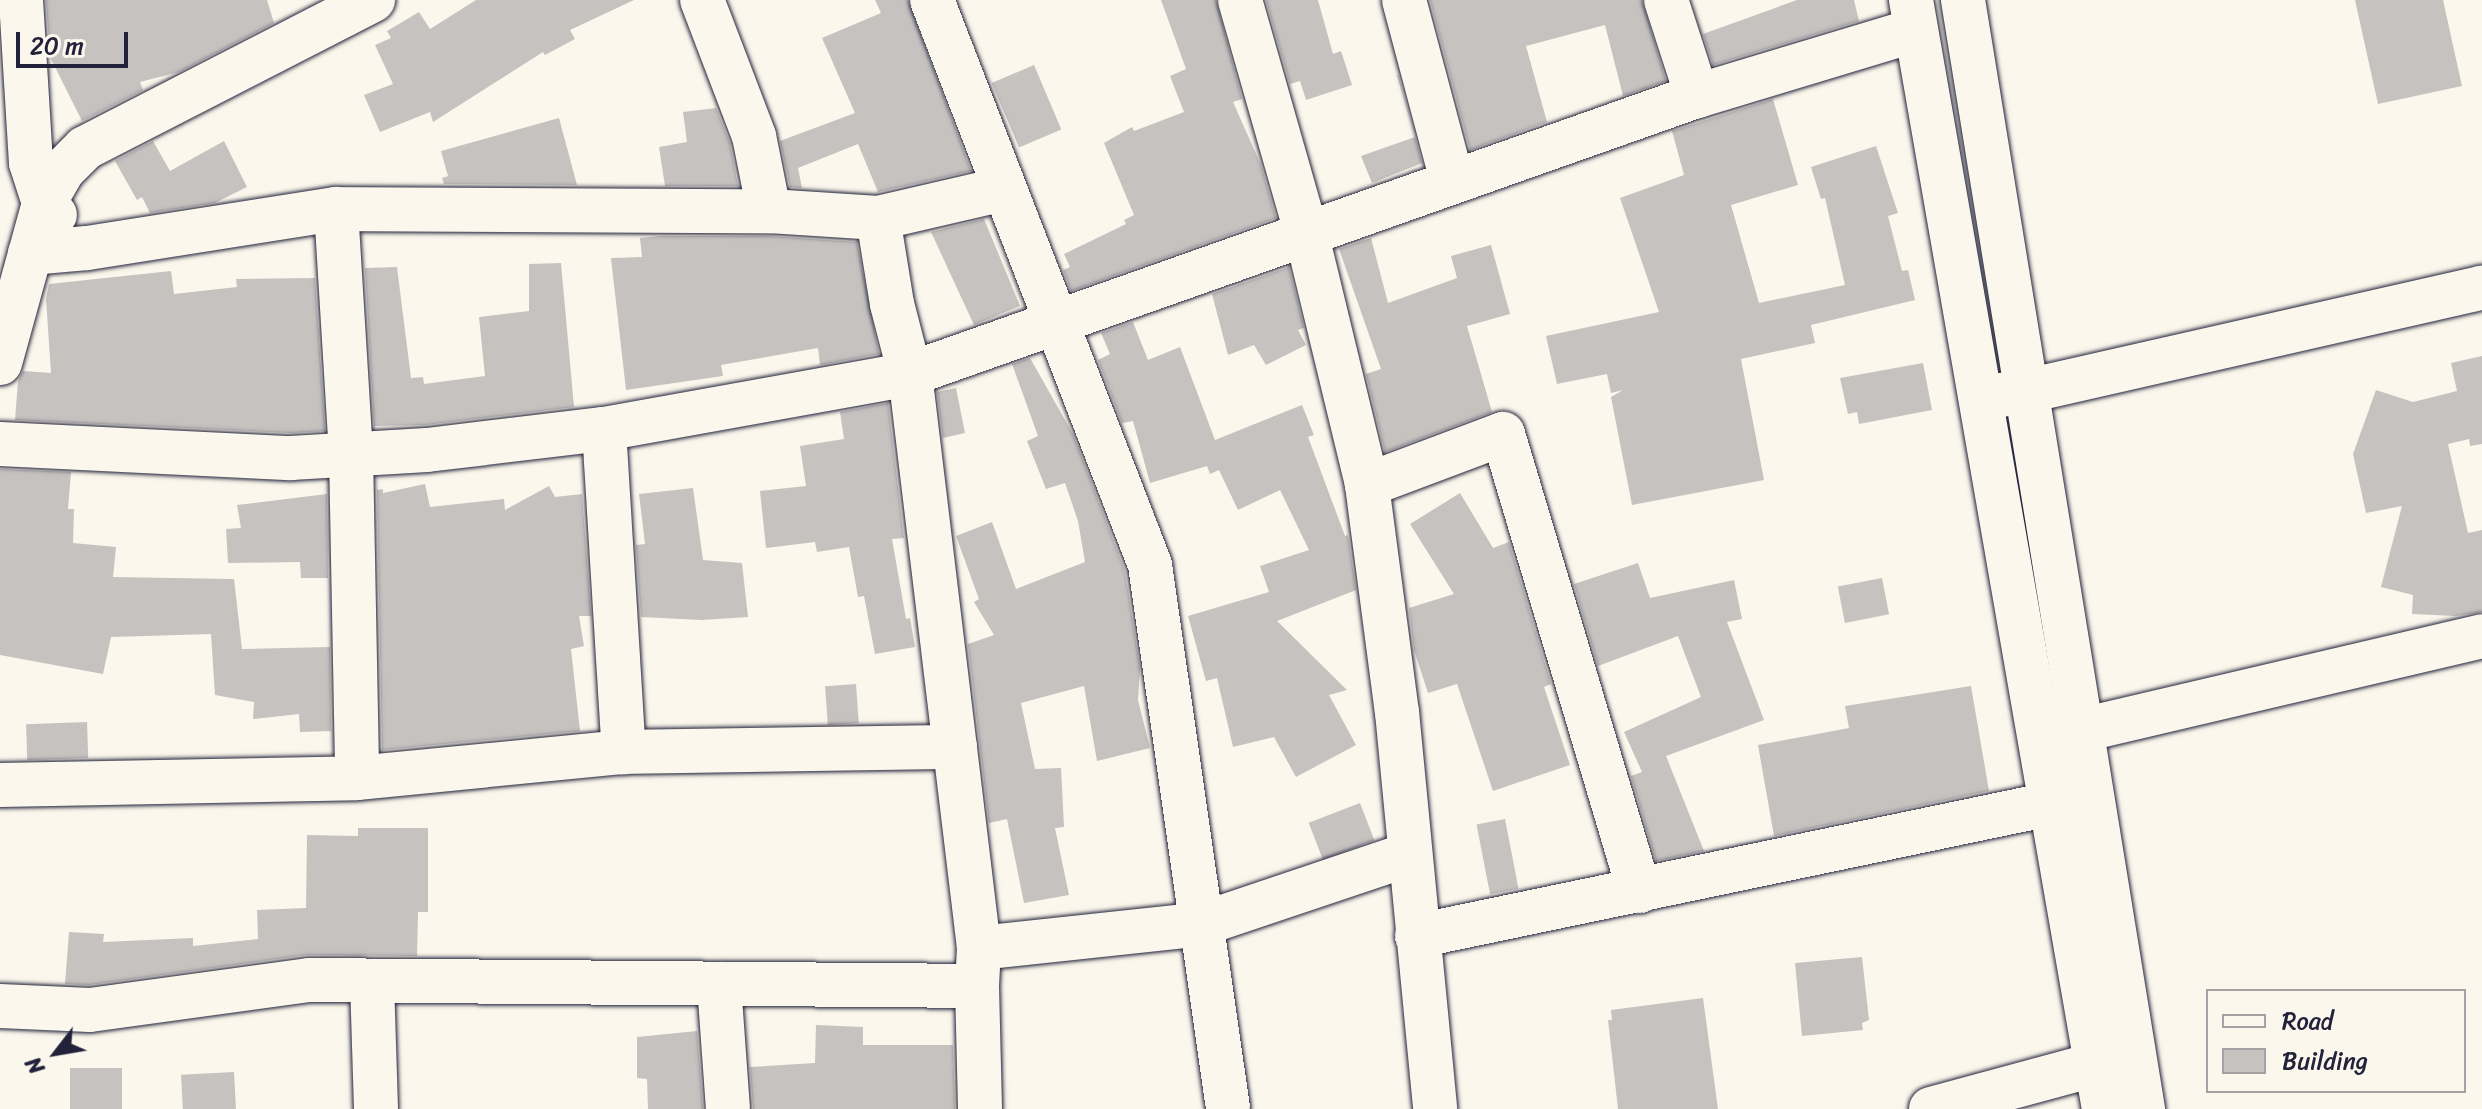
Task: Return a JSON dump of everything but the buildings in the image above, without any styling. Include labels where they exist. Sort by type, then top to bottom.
[{"type":"street","points":[[0,363],[30,253],[25,181],[21,0]]},
{"type":"street","points":[[25,181],[63,170],[85,148],[307,16],[373,0]]},
{"type":"street","points":[[702,0],[754,136],[769,211]]},
{"type":"street","points":[[932,0],[1150,565],[1228,1108]]},
{"type":"street","points":[[1240,0],[1306,232],[1367,485],[1397,712],[1435,1109]]},
{"type":"street","points":[[1404,0],[1452,180]]},
{"type":"street","points":[[1666,0],[1697,96]]},
{"type":"street","points":[[1963,0],[2143,1109]]},
{"type":"street","points":[[0,444],[291,458],[427,450],[604,429],[910,374],[1697,96],[1913,15],[2104,1109]]},
{"type":"street","points":[[25,181],[87,248]]},
{"type":"street","points":[[30,253],[87,248],[336,209],[769,211],[878,218],[1004,189]]},
{"type":"street","points":[[336,209],[351,454],[357,778]]},
{"type":"street","points":[[878,218],[892,304],[910,374],[955,747],[978,967],[980,1109]]},
{"type":"street","points":[[1980,398],[2027,391],[2482,288]]},
{"type":"street","points":[[604,429],[624,752]]},
{"type":"street","points":[[1367,485],[1503,434],[1639,891]]},
{"type":"street","points":[[2082,730],[2482,636]]},
{"type":"street","points":[[0,785],[357,778],[624,752],[955,747]]},
{"type":"street","points":[[1417,936],[2050,804]]},
{"type":"street","points":[[0,1006],[90,1010],[309,980],[719,984],[978,967],[1202,924],[1410,854]]},
{"type":"street","points":[[372,981],[376,1109]]},
{"type":"street","points":[[719,984],[728,1109]]},
{"type":"street","points":[[1931,1109],[2097,1064]]}]
